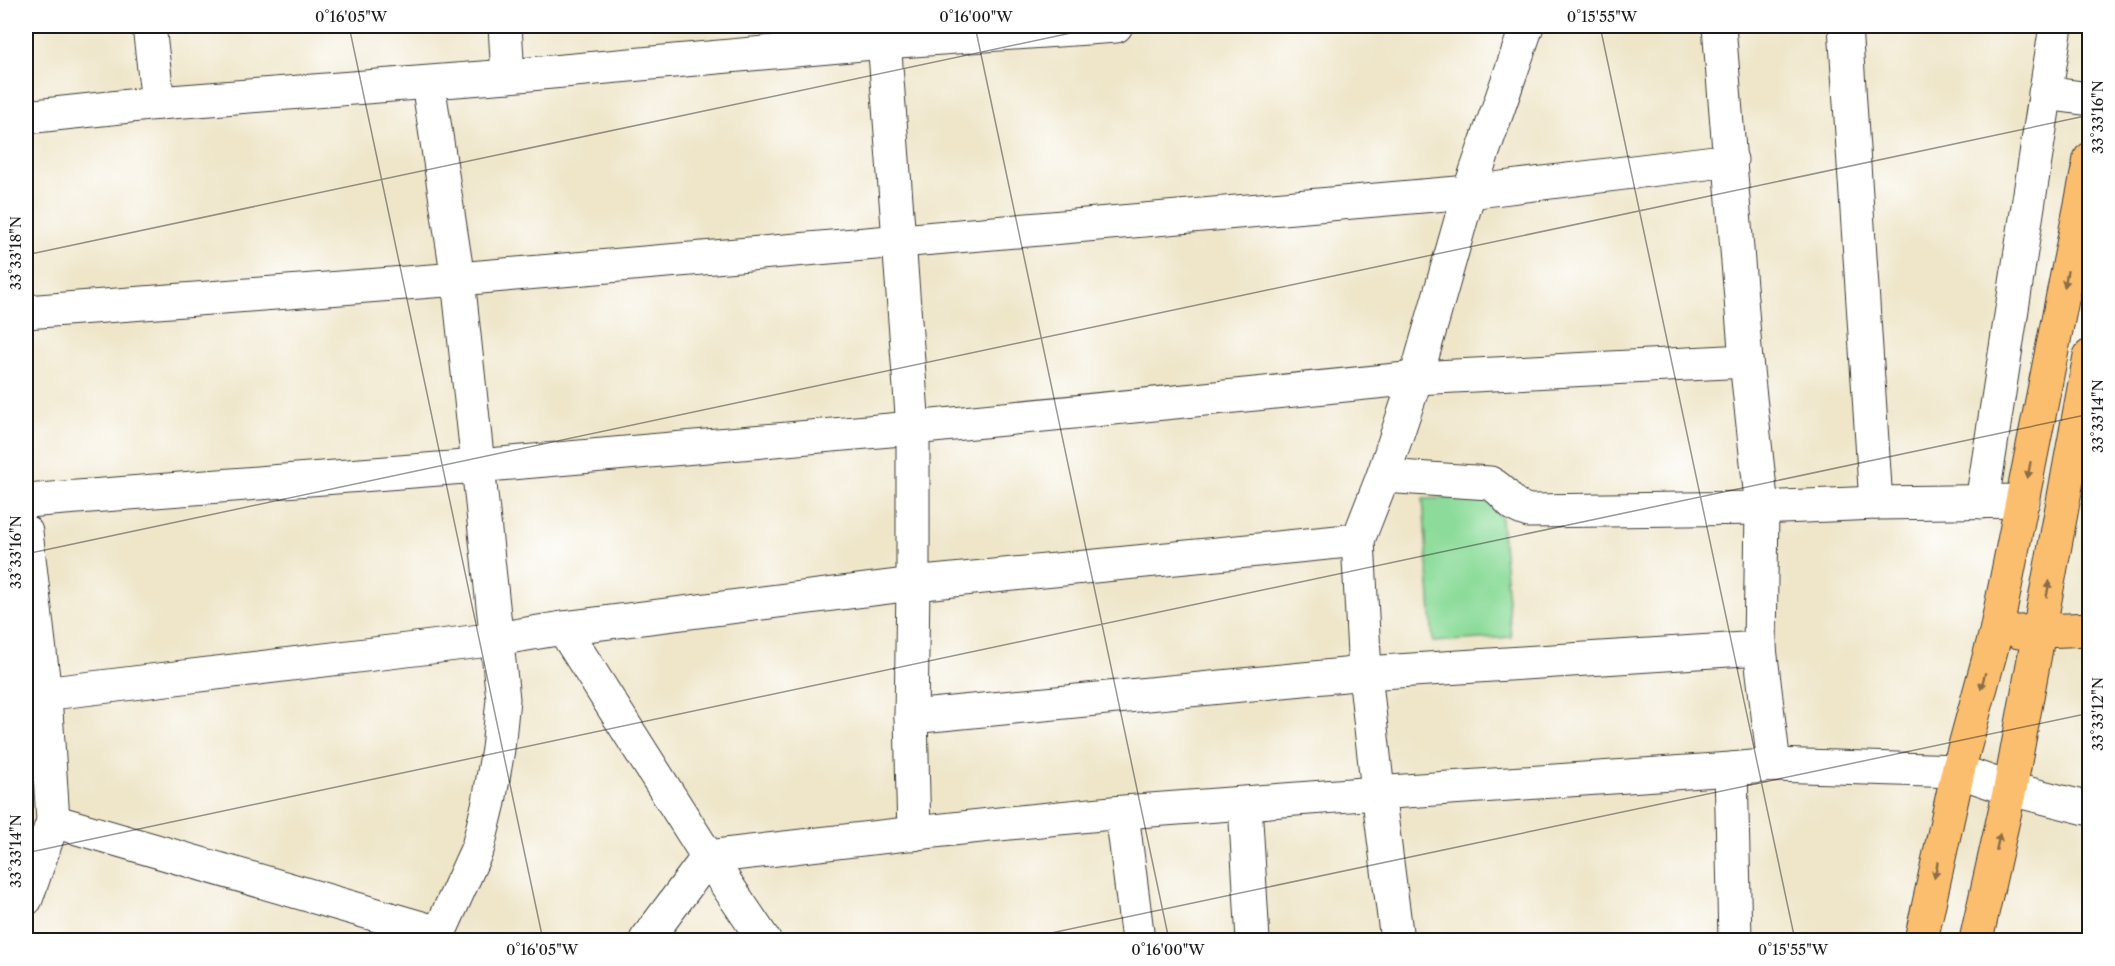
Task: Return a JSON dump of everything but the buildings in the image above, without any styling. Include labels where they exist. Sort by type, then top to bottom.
[{"type":"main road","points":[[1921,940],[1958,771],[1996,632],[2090,159]]},
{"type":"main road","points":[[1977,940],[2010,789],[2090,356]]},
{"type":"main road","points":[[1996,632],[2040,633],[2090,629]]},
{"type":"street","points":[[148,26],[158,103]]},
{"type":"street","points":[[505,26],[508,76]]},
{"type":"street","points":[[26,117],[158,103],[508,76],[883,34],[1116,26]]},
{"type":"street","points":[[1397,940],[1365,673],[1358,540],[1383,476],[1416,378],[1469,192],[1527,26]]},
{"type":"street","points":[[1719,26],[1746,361],[1762,508],[1760,648],[1774,765]]},
{"type":"street","points":[[1845,26],[1876,503]]},
{"type":"street","points":[[1982,502],[2056,26]]},
{"type":"street","points":[[883,34],[913,428],[914,584],[911,717],[914,834]]},
{"type":"street","points":[[53,821],[437,937],[478,847],[498,749],[503,699],[458,279],[428,83]]},
{"type":"street","points":[[2045,93],[2090,99]]},
{"type":"street","points":[[26,312],[458,279],[1469,192],[1731,160]]},
{"type":"street","points":[[26,501],[477,466],[913,428],[1416,378],[1746,361]]},
{"type":"street","points":[[1383,476],[1490,483],[1498,487],[1511,504],[1529,511],[2023,501]]},
{"type":"street","points":[[26,532],[35,696],[53,821],[26,893]]},
{"type":"street","points":[[35,696],[497,639],[563,628],[914,584],[1358,540]]},
{"type":"street","points":[[563,628],[708,857],[764,940]]},
{"type":"street","points":[[911,717],[1365,673],[1760,648]]},
{"type":"street","points":[[646,940],[708,857],[1122,813],[1378,792],[1774,765],[1958,771],[2010,789],[2090,809]]},
{"type":"street","points":[[1731,769],[1735,940]]},
{"type":"street","points":[[1245,804],[1253,940]]},
{"type":"street","points":[[1122,813],[1138,940]]},
{"type":"street","points":[[1970,940],[1977,940]]},
{"type":"green space","points":[[1499,496],[1511,637],[1433,642],[1423,499]]}]
